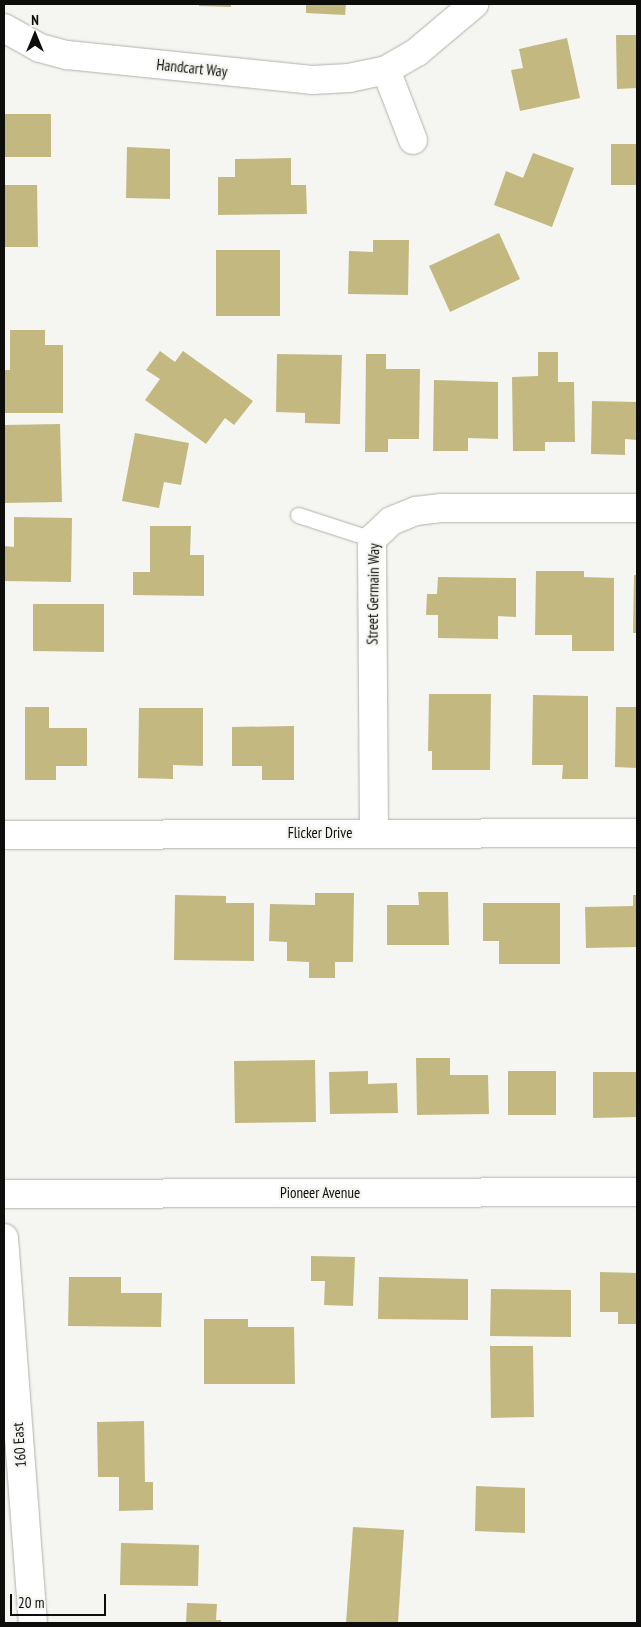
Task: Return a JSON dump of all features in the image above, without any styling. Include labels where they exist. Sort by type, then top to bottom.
[{"type":"street","name":"Handcart Way","points":[[4,28],[40,48],[67,56],[312,80],[349,78],[386,70],[417,52],[474,4]]},
{"type":"street","points":[[386,70],[413,140]]},
{"type":"street","name":"Street Germain Way","points":[[374,833],[372,539],[391,521],[416,512],[442,508],[637,508]]},
{"type":"street","name":"Flicker Drive","points":[[4,835],[637,833]]},
{"type":"street","name":"Pioneer Avenue","points":[[4,1194],[637,1192]]},
{"type":"street","name":"160 East","points":[[4,1238],[33,1623]]},
{"type":"lane","points":[[298,515],[372,539]]},
{"type":"building","points":[[199,4],[231,4],[231,7],[199,6]]},
{"type":"building","points":[[306,4],[346,4],[345,15],[306,13]]},
{"type":"building","points":[[616,35],[637,35],[637,88],[617,89]]},
{"type":"building","points":[[567,38],[580,98],[520,111],[511,70],[523,68],[519,49]]},
{"type":"building","points":[[4,114],[51,114],[51,157],[4,157]]},
{"type":"building","points":[[611,144],[637,144],[637,185],[611,185]]},
{"type":"building","points":[[127,147],[170,149],[170,199],[126,198]]},
{"type":"building","points":[[533,153],[574,168],[552,227],[494,205],[506,171],[523,178]]},
{"type":"building","points":[[291,158],[291,185],[306,185],[307,214],[218,215],[218,177],[235,177],[235,159]]},
{"type":"building","points":[[4,185],[37,185],[38,247],[4,247]]},
{"type":"building","points":[[499,233],[520,279],[450,312],[429,266]]},
{"type":"building","points":[[373,240],[409,240],[408,295],[348,294],[349,251],[373,252]]},
{"type":"building","points":[[216,250],[280,250],[280,316],[216,316]]},
{"type":"building","points":[[10,330],[45,330],[45,345],[63,345],[63,413],[4,413],[4,370],[10,370]]},
{"type":"building","points":[[160,351],[175,362],[183,351],[253,401],[234,425],[225,418],[206,444],[145,400],[160,379],[146,370]]},
{"type":"building","points":[[538,352],[558,352],[558,382],[574,382],[575,442],[545,442],[545,451],[513,451],[512,377],[538,376]]},
{"type":"building","points":[[277,354],[342,355],[340,424],[305,423],[305,413],[276,412]]},
{"type":"building","points":[[366,354],[386,354],[386,369],[420,369],[419,439],[388,439],[388,452],[365,452]]},
{"type":"building","points":[[434,380],[498,382],[498,439],[468,438],[468,451],[433,451]]},
{"type":"building","points":[[592,401],[637,402],[637,440],[625,439],[625,455],[591,454]]},
{"type":"building","points":[[60,424],[62,502],[4,503],[4,425]]},
{"type":"building","points":[[135,433],[189,443],[181,485],[164,482],[159,508],[122,501]]},
{"type":"building","points":[[14,517],[72,518],[71,582],[4,581],[4,546],[14,547]]},
{"type":"building","points":[[150,526],[191,526],[190,555],[204,555],[204,596],[133,595],[133,572],[150,572]]},
{"type":"building","points":[[536,571],[584,571],[584,577],[614,578],[614,651],[572,651],[572,635],[535,635]]},
{"type":"building","points":[[634,575],[637,575],[637,633],[633,633]]},
{"type":"building","points":[[438,577],[516,578],[516,617],[498,616],[498,639],[438,638],[438,615],[426,615],[427,594],[437,594]]},
{"type":"building","points":[[33,604],[104,604],[104,652],[33,651]]},
{"type":"building","points":[[429,694],[491,694],[490,770],[432,770],[432,751],[428,751]]},
{"type":"building","points":[[533,695],[588,696],[588,779],[562,779],[563,765],[532,765]]},
{"type":"building","points":[[25,707],[49,707],[49,728],[87,728],[87,766],[56,766],[56,780],[25,780]]},
{"type":"building","points":[[616,707],[637,707],[637,768],[615,767]]},
{"type":"building","points":[[139,708],[203,708],[203,766],[173,765],[173,779],[138,778]]},
{"type":"building","points":[[294,726],[294,780],[262,780],[262,766],[232,766],[232,727]]},
{"type":"building","points":[[418,892],[448,892],[449,945],[387,945],[387,905],[419,905]]},
{"type":"building","points":[[315,893],[354,893],[353,962],[335,962],[335,978],[309,978],[309,962],[287,961],[287,942],[269,941],[270,904],[315,905]]},
{"type":"building","points":[[175,895],[226,896],[226,903],[254,903],[254,961],[174,960]]},
{"type":"building","points":[[633,895],[637,895],[637,947],[586,948],[585,907],[633,906]]},
{"type":"building","points":[[483,903],[560,903],[560,964],[499,964],[499,941],[483,941]]},
{"type":"building","points":[[416,1058],[450,1058],[450,1075],[488,1075],[489,1114],[417,1115]]},
{"type":"building","points":[[315,1060],[316,1122],[235,1123],[234,1061]]},
{"type":"building","points":[[368,1071],[368,1084],[397,1083],[398,1113],[330,1114],[329,1072]]},
{"type":"building","points":[[508,1071],[556,1071],[556,1115],[508,1115]]},
{"type":"building","points":[[593,1072],[637,1072],[637,1117],[593,1118]]},
{"type":"building","points":[[311,1256],[355,1257],[353,1306],[324,1305],[325,1281],[311,1281]]},
{"type":"building","points":[[600,1272],[637,1273],[637,1324],[618,1324],[618,1312],[600,1312]]},
{"type":"building","points":[[69,1277],[121,1277],[121,1293],[162,1293],[161,1327],[68,1326]]},
{"type":"building","points":[[379,1277],[468,1279],[468,1320],[378,1319]]},
{"type":"building","points":[[491,1289],[571,1290],[571,1337],[490,1336]]},
{"type":"building","points":[[204,1319],[248,1319],[248,1327],[294,1327],[295,1384],[204,1384]]},
{"type":"building","points":[[490,1346],[533,1346],[534,1417],[491,1418]]},
{"type":"building","points":[[144,1421],[145,1482],[153,1482],[153,1510],[119,1511],[119,1477],[98,1477],[97,1422]]},
{"type":"building","points":[[476,1486],[525,1488],[525,1533],[475,1531]]},
{"type":"building","points":[[353,1527],[404,1530],[398,1623],[346,1623]]},
{"type":"building","points":[[121,1543],[199,1545],[198,1586],[120,1585]]},
{"type":"building","points":[[187,1603],[217,1604],[216,1620],[221,1620],[221,1623],[186,1623]]}]
